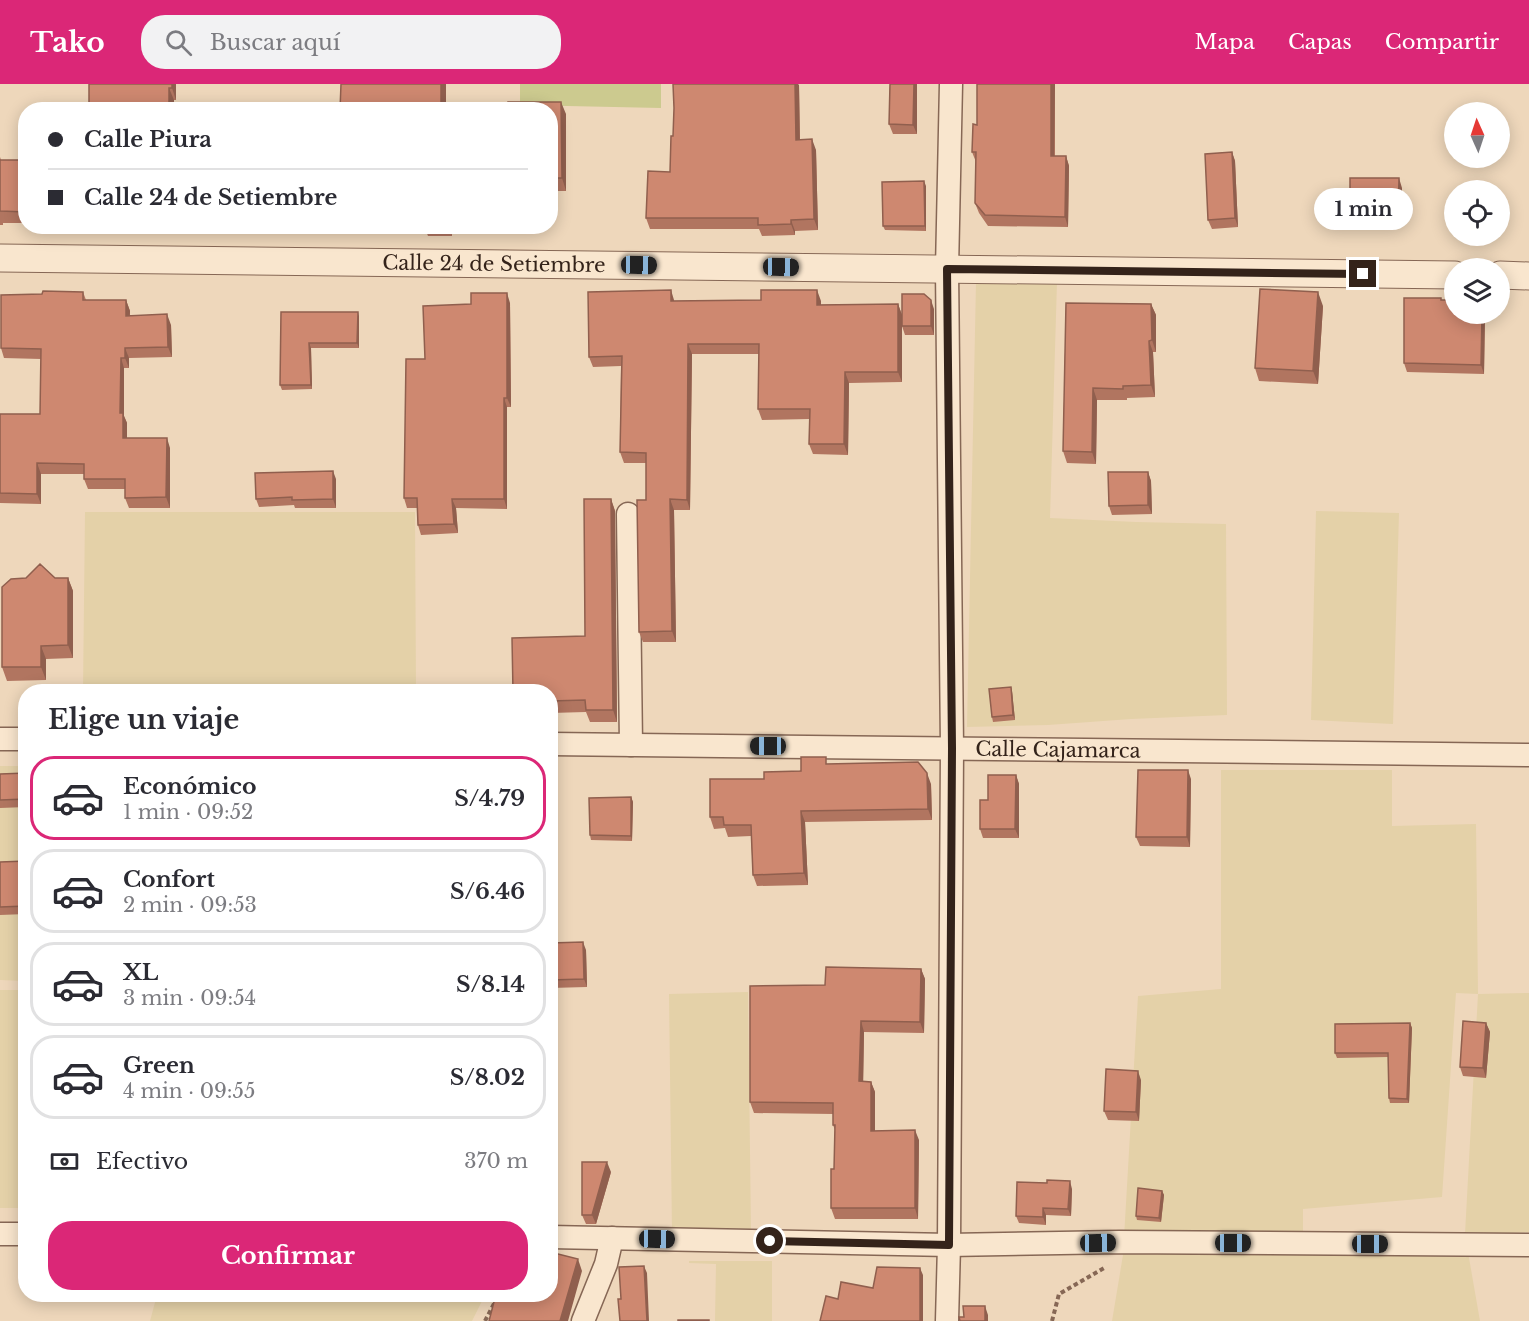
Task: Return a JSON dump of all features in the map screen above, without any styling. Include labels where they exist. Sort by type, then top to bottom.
[{"type":"street","points":[[948,1321],[952,748],[947,269],[951,84]]},
{"type":"street","name":"Calle 24 de Setiembre","points":[[0,258],[1444,275]]},
{"type":"street","points":[[1510,275],[1529,276]]},
{"type":"street","points":[[628,514],[631,745]]},
{"type":"street","points":[[0,739],[18,739]]},
{"type":"street","name":"Calle Cajamarca","points":[[558,744],[1529,755]]},
{"type":"street","points":[[0,1234],[18,1234]]},
{"type":"street","points":[[558,1237],[949,1245],[1119,1242],[1529,1245]]},
{"type":"street","points":[[583,1321],[606,1264],[612,1238]]},
{"type":"path","points":[[1052,1321],[1059,1294],[1109,1265],[1119,1242]]},
{"type":"path","points":[[485,1321],[495,1302]]},
{"type":"shaded area","points":[[520,84],[661,84],[661,108],[558,106],[558,102],[520,102]]},
{"type":"shaded area","points":[[976,282],[1057,282],[1050,518],[1226,524],[1227,715],[967,727]]},
{"type":"shaded area","points":[[1316,511],[1399,513],[1393,724],[1311,720]]},
{"type":"shaded area","points":[[85,512],[415,512],[416,684],[83,684]]},
{"type":"shaded area","points":[[0,766],[18,766],[18,981],[0,980]]},
{"type":"shaded area","points":[[1221,770],[1392,770],[1392,826],[1476,824],[1478,994],[1529,993],[1529,1232],[1465,1235],[1480,1321],[1112,1321],[1123,1255],[1138,996],[1221,989]],"holes":[[[1456,993],[1478,994],[1465,1234],[1303,1244],[1303,1209],[1442,1197]]]},
{"type":"shaded area","points":[[0,990],[18,990],[18,1208],[0,1208]]},
{"type":"shaded area","points":[[748,992],[751,1231],[672,1232],[669,994]]},
{"type":"shaded area","points":[[689,1261],[772,1261],[772,1321],[715,1321],[716,1264],[689,1263]]},
{"type":"shaded area","points":[[155,1302],[482,1302],[472,1321],[150,1321]]},
{"type":"building","points":[[89,84],[172,84],[172,88],[169,88],[169,102],[89,102]]},
{"type":"building","points":[[341,84],[441,84],[441,102],[340,102]]},
{"type":"building","points":[[673,84],[795,84],[796,140],[812,139],[814,219],[791,220],[791,224],[758,225],[758,218],[646,218],[648,171],[670,172],[674,108]]},
{"type":"building","points":[[890,84],[914,84],[913,125],[889,124]]},
{"type":"building","points":[[977,84],[1051,84],[1051,156],[1066,156],[1065,217],[985,215],[975,203],[976,152],[972,152],[973,124],[977,125]]},
{"type":"building","points":[[558,102],[561,102],[562,178],[558,178]]},
{"type":"building","points":[[1232,152],[1235,218],[1208,220],[1205,154]]},
{"type":"building","points":[[0,160],[18,160],[18,212],[0,211]]},
{"type":"building","points":[[1350,178],[1399,178],[1398,215],[1350,215]]},
{"type":"building","points":[[924,181],[925,226],[883,226],[882,182]]},
{"type":"building","points":[[1260,289],[1318,292],[1313,371],[1255,368]]},
{"type":"building","points":[[671,290],[671,301],[761,300],[761,290],[817,290],[817,305],[898,304],[898,372],[845,372],[844,444],[809,444],[810,409],[758,409],[759,344],[688,344],[687,500],[670,499],[672,631],[639,632],[637,500],[646,500],[646,453],[620,452],[622,356],[589,357],[588,292]]},
{"type":"building","points":[[43,291],[83,292],[83,300],[126,300],[126,316],[167,314],[168,347],[125,348],[125,358],[121,358],[120,413],[123,413],[123,438],[167,438],[166,497],[125,498],[125,479],[84,479],[84,464],[37,463],[37,494],[0,493],[0,414],[40,414],[41,349],[1,348],[1,295],[42,294]]},
{"type":"building","points":[[471,293],[507,293],[504,499],[452,499],[454,524],[418,525],[417,498],[404,498],[406,359],[425,359],[423,306],[471,304]]},
{"type":"building","points":[[902,294],[924,294],[931,300],[931,326],[902,326]]},
{"type":"building","points":[[1404,298],[1441,298],[1444,300],[1444,324],[1482,324],[1481,365],[1404,363]]},
{"type":"building","points":[[1066,303],[1151,304],[1152,340],[1149,341],[1151,385],[1123,386],[1123,389],[1093,388],[1092,452],[1063,451]]},
{"type":"building","points":[[281,312],[358,312],[357,343],[309,343],[311,385],[280,385]]},
{"type":"building","points":[[333,471],[333,499],[292,500],[292,497],[256,499],[255,473]]},
{"type":"building","points":[[1108,472],[1148,472],[1148,505],[1109,506]]},
{"type":"building","points":[[584,499],[611,499],[613,710],[586,710],[585,700],[558,701],[558,684],[513,684],[512,638],[585,636]]},
{"type":"building","points":[[40,564],[55,578],[68,578],[68,645],[41,646],[41,667],[2,667],[2,587],[11,579],[26,578]]},
{"type":"building","points":[[1011,687],[1013,715],[992,717],[989,689]]},
{"type":"building","points":[[801,757],[826,757],[826,764],[918,762],[927,773],[928,809],[801,811],[804,873],[753,875],[751,825],[724,825],[723,817],[710,817],[710,779],[764,779],[764,772],[801,771]]},
{"type":"building","points":[[1138,770],[1188,770],[1187,837],[1136,837]]},
{"type":"building","points":[[18,773],[18,799],[0,800],[0,774]]},
{"type":"building","points":[[988,775],[1016,775],[1015,829],[980,829],[980,800],[988,800]]},
{"type":"building","points":[[631,797],[631,836],[590,835],[589,798]]},
{"type":"building","points":[[18,861],[18,906],[0,907],[0,862]]},
{"type":"building","points":[[583,942],[584,979],[558,980],[558,943]]},
{"type":"building","points":[[826,967],[921,969],[920,1022],[861,1021],[859,1081],[871,1082],[871,1131],[915,1130],[915,1208],[831,1208],[831,1169],[834,1169],[835,1125],[833,1125],[833,1103],[750,1102],[750,986],[825,985]]},
{"type":"building","points":[[1463,1021],[1486,1023],[1483,1068],[1460,1067]]},
{"type":"building","points":[[1410,1023],[1407,1099],[1389,1098],[1388,1053],[1335,1053],[1335,1024]]},
{"type":"building","points":[[1106,1069],[1138,1071],[1136,1112],[1104,1111]]},
{"type":"building","points":[[582,1162],[607,1162],[592,1215],[582,1215]]},
{"type":"building","points":[[1047,1180],[1070,1181],[1068,1209],[1043,1208],[1043,1217],[1016,1216],[1017,1182],[1047,1183]]},
{"type":"building","points":[[1138,1188],[1162,1191],[1159,1218],[1136,1216]]},
{"type":"building","points":[[558,1254],[578,1259],[560,1321],[489,1321],[494,1302],[558,1302]]},
{"type":"building","points":[[644,1266],[647,1321],[620,1321],[619,1267]]},
{"type":"building","points":[[877,1267],[920,1268],[920,1321],[820,1321],[826,1296],[838,1299],[841,1282],[873,1288]]},
{"type":"building","points":[[963,1306],[985,1306],[985,1321],[960,1321],[959,1317],[964,1317]]},
{"type":"building","points":[[709,1320],[709,1321],[678,1321]]},
{"type":"route","points":[[770,1241],[949,1245],[952,748],[947,269],[1363,274]]}]
